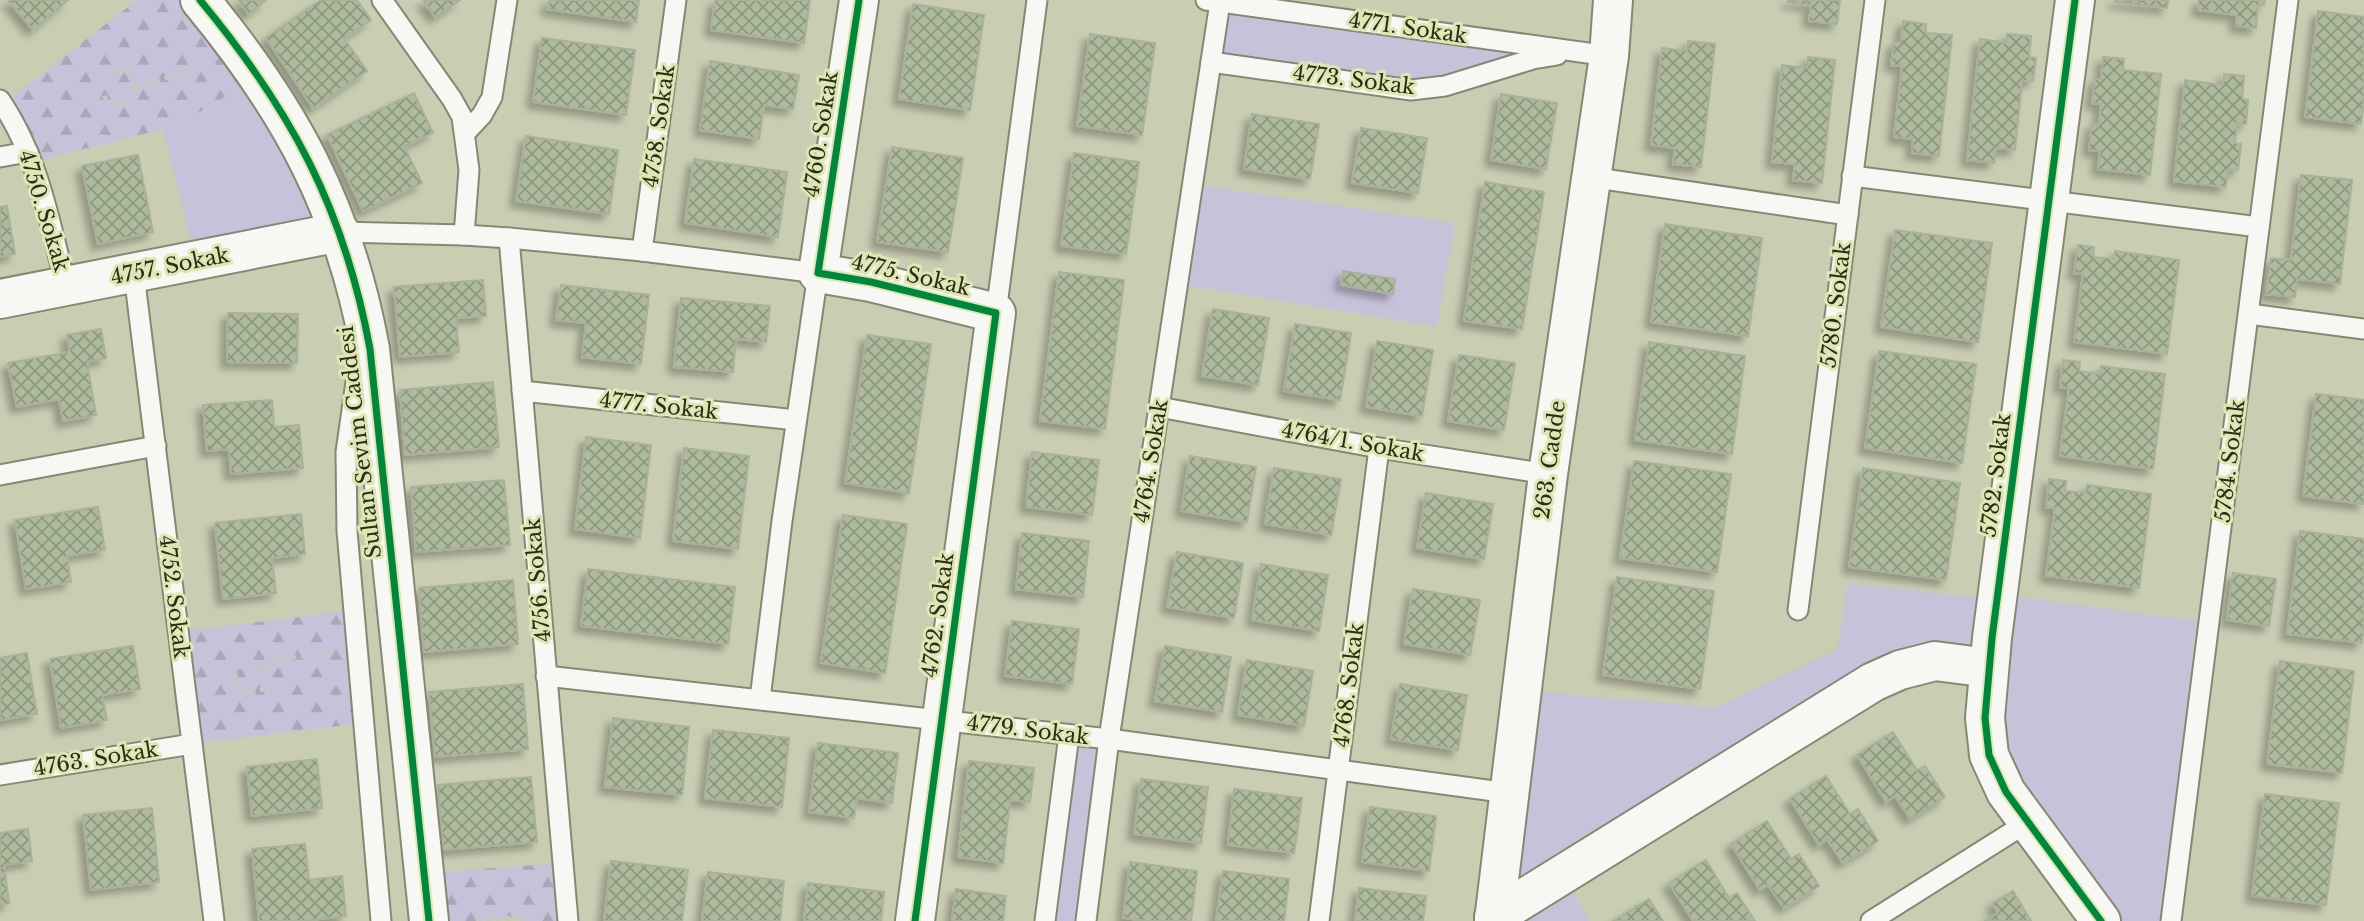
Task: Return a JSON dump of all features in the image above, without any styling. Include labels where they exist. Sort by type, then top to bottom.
[{"type":"street","name":"Sultan Sevim Caddesi","points":[[200,0],[261,78],[312,165],[340,232],[366,329],[429,921]]},
{"type":"street","name":"4760. Sokak","points":[[818,272],[859,0]]},
{"type":"street","name":"263. Cadde","points":[[1494,919],[1548,474],[1590,177],[1593,54],[1613,0]]},
{"type":"street","name":"5782. Sokak","points":[[2075,0],[1989,668],[1985,718],[1989,755],[2006,792],[2101,921]]},
{"type":"street","name":"4757. Sokak","points":[[0,299],[340,232]]},
{"type":"street","name":"4775. Sokak","points":[[818,272],[871,282],[996,313]]},
{"type":"street","name":"4762. Sokak","points":[[915,921],[996,313]]},
{"type":"street","points":[[1494,919],[1873,682],[1900,670],[1935,661],[1989,668]]},
{"type":"lane","points":[[382,0],[462,117],[469,170],[464,234]]},
{"type":"lane","points":[[465,132],[482,115],[492,97],[507,0]]},
{"type":"lane","name":"4758. Sokak","points":[[642,251],[676,0]]},
{"type":"lane","name":"4762. Sokak","points":[[996,313],[1037,0]]},
{"type":"lane","name":"5780. Sokak","points":[[1798,610],[1875,0]]},
{"type":"lane","name":"5784. Sokak","points":[[2171,921],[2288,0]]},
{"type":"lane","name":"4771. Sokak","points":[[1213,1],[1593,54]]},
{"type":"lane","name":"4764. Sokak","points":[[1086,921],[1109,739],[1211,62],[1213,1]]},
{"type":"lane","name":"4773. Sokak","points":[[1211,62],[1411,90],[1445,86],[1533,59],[1593,54]]},
{"type":"lane","name":"4750. Sokak","points":[[0,100],[28,152],[44,198],[66,287]]},
{"type":"lane","points":[[0,158],[28,152]]},
{"type":"lane","points":[[1852,176],[2259,227]]},
{"type":"lane","points":[[1590,177],[1848,215]]},
{"type":"lane","name":"4775. Sokak","points":[[340,232],[464,234],[818,272]]},
{"type":"lane","name":"4756. Sokak","points":[[509,238],[568,921]]},
{"type":"lane","name":"4760. Sokak","points":[[760,699],[818,272]]},
{"type":"lane","name":"4752. Sokak","points":[[134,274],[214,921]]},
{"type":"lane","points":[[2249,314],[2364,329]]},
{"type":"lane","points":[[366,329],[356,376],[346,452],[347,531],[381,921]]},
{"type":"lane","name":"4777. Sokak","points":[[522,391],[796,420]]},
{"type":"lane","name":"4764/1. Sokak","points":[[1159,407],[1379,449],[1548,474]]},
{"type":"lane","points":[[0,475],[156,446]]},
{"type":"lane","name":"4768. Sokak","points":[[1319,921],[1379,449]]},
{"type":"lane","name":"4779. Sokak","points":[[547,676],[1109,739],[1509,793]]},
{"type":"lane","points":[[1045,921],[1069,735]]},
{"type":"lane","name":"4763. Sokak","points":[[0,775],[192,744]]},
{"type":"lane","points":[[1871,921],[2028,822]]},
{"type":"path","points":[[136,87],[178,72],[229,35]]},
{"type":"path","points":[[119,71],[130,75],[136,87],[131,100],[121,105],[115,105],[106,99],[101,89],[108,74],[119,71]]},
{"type":"path","points":[[263,667],[283,658],[357,650]]},
{"type":"path","points":[[254,662],[263,667],[268,676],[265,687],[256,694],[241,691],[237,687],[235,676],[243,663],[254,662]]},
{"type":"path","points":[[476,921],[520,917],[520,921]]},
{"type":"green space","points":[[137,0],[200,0],[258,74],[208,108],[163,129],[33,162],[3,104]]},
{"type":"green space","points":[[1226,12],[1528,54],[1444,79],[1410,82],[1220,55]]},
{"type":"green space","points":[[258,74],[340,232],[196,261],[163,129],[208,108]]},
{"type":"green space","points":[[1192,184],[1455,223],[1437,327],[1178,284]]},
{"type":"green space","points":[[1848,583],[1997,600],[1989,668],[1935,661],[1563,876],[1590,921],[1494,921],[1522,690],[1714,708],[1837,650]]},
{"type":"green space","points":[[2012,596],[2197,621],[2160,921],[2118,921],[2007,759],[1999,716]]},
{"type":"green space","points":[[354,610],[364,723],[192,744],[179,632]]},
{"type":"green space","points":[[1073,741],[1103,744],[1081,921],[1050,921]]},
{"type":"green space","points":[[563,863],[568,921],[520,921],[519,917],[429,921],[424,873]]},
{"type":"building","points":[[8,0],[68,0],[33,30]]},
{"type":"building","points":[[238,0],[266,0],[249,14]]},
{"type":"building","points":[[321,0],[357,0],[371,20],[344,38],[367,71],[313,108],[266,38]]},
{"type":"building","points":[[423,0],[460,0],[435,17]]},
{"type":"building","points":[[549,0],[639,0],[636,22],[547,9]]},
{"type":"building","points":[[715,0],[810,0],[804,43],[711,30]]},
{"type":"building","points":[[1788,0],[1840,0],[1837,24],[1809,21],[1811,5]]},
{"type":"building","points":[[2115,0],[2168,0],[2167,8]]},
{"type":"building","points":[[2199,0],[2265,0],[2264,5],[2258,5],[2256,28],[2236,26],[2237,15],[2198,10]]},
{"type":"building","points":[[913,4],[984,15],[970,110],[899,99]]},
{"type":"building","points":[[2318,11],[2364,17],[2364,100],[2361,124],[2305,117]]},
{"type":"building","points":[[1903,21],[1926,24],[1926,33],[1952,35],[1939,156],[1912,153],[1913,139],[1894,137],[1902,66],[1891,65],[1894,42],[1901,42]]},
{"type":"building","points":[[1090,34],[1155,43],[1142,135],[1077,126]]},
{"type":"building","points":[[2007,34],[2031,36],[2029,57],[2036,58],[2033,81],[2022,81],[2015,150],[1996,148],[1994,163],[1967,160],[1980,39],[2007,43]]},
{"type":"building","points":[[542,38],[635,50],[626,115],[533,102]]},
{"type":"building","points":[[1688,41],[1715,44],[1701,167],[1673,164],[1675,148],[1651,145],[1662,48],[1687,51]]},
{"type":"building","points":[[1808,57],[1835,60],[1822,183],[1793,180],[1795,164],[1772,162],[1782,65],[1807,68]]},
{"type":"building","points":[[2103,57],[2124,59],[2123,70],[2161,74],[2150,175],[2098,169],[2100,151],[2089,150],[2092,124],[2099,125],[2101,104],[2092,103],[2095,79],[2101,80]]},
{"type":"building","points":[[710,61],[799,75],[793,109],[764,105],[759,139],[700,130]]},
{"type":"building","points":[[2224,74],[2244,76],[2242,99],[2248,100],[2246,124],[2237,123],[2235,143],[2241,144],[2238,170],[2228,169],[2226,187],[2174,181],[2185,80],[2223,85]]},
{"type":"building","points":[[414,93],[433,133],[404,146],[422,183],[363,211],[327,135]]},
{"type":"building","points":[[1501,94],[1557,103],[1546,169],[1491,160]]},
{"type":"building","points":[[1252,114],[1319,124],[1310,179],[1244,169]]},
{"type":"building","points":[[1361,128],[1427,138],[1418,193],[1352,183]]},
{"type":"building","points":[[526,136],[618,150],[609,214],[516,201]]},
{"type":"building","points":[[892,147],[963,158],[948,252],[877,242]]},
{"type":"building","points":[[1074,153],[1139,162],[1126,254],[1061,246]]},
{"type":"building","points":[[138,155],[153,232],[98,244],[82,166]]},
{"type":"building","points":[[694,159],[787,172],[778,237],[685,223]]},
{"type":"building","points":[[2301,175],[2352,180],[2340,284],[2297,279],[2295,297],[2266,294],[2271,258],[2291,260]]},
{"type":"building","points":[[1485,182],[1544,192],[1522,329],[1464,321]]},
{"type":"building","points":[[7,206],[15,254],[0,257],[0,207]]},
{"type":"building","points":[[1665,224],[1762,238],[1748,336],[1651,322]]},
{"type":"building","points":[[1895,230],[1992,243],[1978,342],[1881,327]]},
{"type":"building","points":[[2078,245],[2094,247],[2093,257],[2114,259],[2115,251],[2179,260],[2167,354],[2074,342],[2083,274],[2074,273]]},
{"type":"building","points":[[1343,271],[1395,279],[1393,294],[1341,285]]},
{"type":"building","points":[[1059,272],[1124,280],[1105,429],[1040,421]]},
{"type":"building","points":[[483,280],[486,316],[456,318],[459,352],[400,357],[394,287]]},
{"type":"building","points":[[561,285],[649,295],[641,364],[582,357],[586,323],[556,320]]},
{"type":"building","points":[[681,298],[770,306],[766,342],[736,339],[733,372],[674,367]]},
{"type":"building","points":[[1213,309],[1269,318],[1258,385],[1202,376]]},
{"type":"building","points":[[228,313],[298,314],[297,363],[227,362]]},
{"type":"building","points":[[1295,324],[1351,333],[1340,400],[1284,391]]},
{"type":"building","points":[[101,329],[106,358],[87,362],[96,415],[63,421],[59,399],[17,407],[8,363],[70,352],[67,335]]},
{"type":"building","points":[[867,335],[931,344],[909,493],[845,483]]},
{"type":"building","points":[[1377,341],[1433,350],[1422,416],[1366,407]]},
{"type":"building","points":[[1649,342],[1745,356],[1732,454],[1635,440]]},
{"type":"building","points":[[1879,351],[1976,364],[1962,463],[1865,448]]},
{"type":"building","points":[[1459,355],[1515,363],[1504,430],[1448,421]]},
{"type":"building","points":[[2063,360],[2080,362],[2079,371],[2100,374],[2101,366],[2165,374],[2153,469],[2060,456],[2069,388],[2060,387]]},
{"type":"building","points":[[493,382],[499,447],[405,455],[400,390]]},
{"type":"building","points":[[2316,394],[2364,400],[2364,504],[2303,496]]},
{"type":"building","points":[[272,400],[274,427],[299,425],[303,468],[231,474],[229,449],[207,451],[203,405]]},
{"type":"building","points":[[586,437],[651,445],[640,538],[575,529]]},
{"type":"building","points":[[684,448],[749,456],[738,549],[673,541]]},
{"type":"building","points":[[1032,452],[1099,460],[1092,515],[1026,507]]},
{"type":"building","points":[[1190,456],[1256,467],[1247,522],[1181,511]]},
{"type":"building","points":[[1634,461],[1731,474],[1717,572],[1620,558]]},
{"type":"building","points":[[1274,468],[1341,479],[1331,535],[1265,524]]},
{"type":"building","points":[[1863,468],[1960,483],[1946,580],[1849,567]]},
{"type":"building","points":[[2049,479],[2066,481],[2065,491],[2086,493],[2087,485],[2151,494],[2139,588],[2046,576],[2055,508],[2046,507]]},
{"type":"building","points":[[504,480],[510,545],[416,552],[411,487]]},
{"type":"building","points":[[1426,493],[1493,504],[1484,559],[1417,548]]},
{"type":"building","points":[[98,507],[105,550],[67,556],[71,582],[26,589],[15,520]]},
{"type":"building","points":[[301,514],[305,554],[272,558],[276,593],[223,599],[215,523]]},
{"type":"building","points":[[843,515],[907,524],[885,673],[821,663]]},
{"type":"building","points":[[2300,531],[2364,539],[2362,643],[2287,634]]},
{"type":"building","points":[[1022,533],[1089,541],[1083,597],[1016,589]]},
{"type":"building","points":[[1177,552],[1243,563],[1234,618],[1167,607]]},
{"type":"building","points":[[1261,564],[1328,575],[1319,631],[1252,620]]},
{"type":"building","points":[[588,569],[735,587],[728,644],[581,626]]},
{"type":"building","points":[[2233,573],[2276,579],[2269,626],[2227,620]]},
{"type":"building","points":[[1617,577],[1714,591],[1700,689],[1603,675]]},
{"type":"building","points":[[513,580],[518,644],[424,652],[419,588]]},
{"type":"building","points":[[1413,589],[1480,600],[1470,655],[1404,644]]},
{"type":"building","points":[[1012,621],[1079,629],[1072,684],[1005,676]]},
{"type":"building","points":[[133,646],[140,689],[102,695],[107,720],[61,728],[50,659]]},
{"type":"building","points":[[1165,646],[1231,657],[1222,712],[1155,701]]},
{"type":"building","points":[[27,653],[37,714],[0,720],[0,658]]},
{"type":"building","points":[[1247,660],[1313,671],[1304,726],[1238,715]]},
{"type":"building","points":[[2280,661],[2354,671],[2342,773],[2267,764]]},
{"type":"building","points":[[523,684],[528,749],[435,757],[429,692]]},
{"type":"building","points":[[1400,684],[1467,695],[1458,750],[1391,739]]},
{"type":"building","points":[[613,718],[689,727],[682,795],[605,787]]},
{"type":"building","points":[[713,730],[789,738],[782,807],[705,798]]},
{"type":"building","points":[[1893,732],[1917,770],[1925,766],[1945,797],[1910,819],[1895,796],[1886,802],[1857,755]]},
{"type":"building","points":[[818,743],[898,753],[892,803],[857,798],[854,818],[809,812]]},
{"type":"building","points":[[317,759],[322,808],[252,816],[247,767]]},
{"type":"building","points":[[969,761],[1034,768],[1030,802],[1010,800],[1003,863],[958,857]]},
{"type":"building","points":[[1826,776],[1850,814],[1858,809],[1878,841],[1843,863],[1827,839],[1819,845],[1790,799]]},
{"type":"building","points":[[531,777],[537,842],[443,850],[438,785]]},
{"type":"building","points":[[1141,779],[1208,787],[1201,843],[1134,834]]},
{"type":"building","points":[[1234,789],[1302,798],[1294,853],[1228,845]]},
{"type":"building","points":[[2265,794],[2339,803],[2326,905],[2252,896]]},
{"type":"building","points":[[1370,807],[1436,816],[1429,871],[1362,862]]},
{"type":"building","points":[[152,808],[159,882],[91,890],[83,815]]},
{"type":"building","points":[[1767,821],[1791,859],[1799,854],[1819,886],[1784,908],[1768,885],[1760,890],[1731,844]]},
{"type":"building","points":[[28,829],[32,861],[4,865],[9,903],[0,905],[0,833]]},
{"type":"building","points":[[305,844],[309,880],[342,876],[346,916],[301,921],[259,921],[252,849]]},
{"type":"building","points":[[1706,860],[1729,898],[1737,893],[1755,921],[1693,921],[1669,883]]},
{"type":"building","points":[[611,861],[688,870],[682,921],[604,921]]},
{"type":"building","points":[[1130,862],[1197,871],[1191,921],[1123,918]]},
{"type":"building","points":[[1223,871],[1289,879],[1284,921],[1216,921]]},
{"type":"building","points":[[708,872],[784,881],[780,921],[702,921]]},
{"type":"building","points":[[808,883],[884,892],[881,921],[804,921]]},
{"type":"building","points":[[1359,888],[1426,896],[1423,921],[1355,921]]},
{"type":"building","points":[[956,889],[1006,896],[1003,921],[952,921]]},
{"type":"building","points":[[2013,891],[2031,921],[1985,921],[1998,913],[1992,904]]},
{"type":"building","points":[[1649,899],[1663,921],[1613,921]]},
{"type":"cycle path","points":[[200,0],[261,81],[309,163],[329,206],[359,298],[370,349],[429,921]]},
{"type":"cycle path","points":[[859,0],[818,273],[871,282],[996,313],[915,921]]},
{"type":"cycle path","points":[[2075,0],[1992,638],[1985,718],[1989,755],[2006,792],[2101,921]]}]
